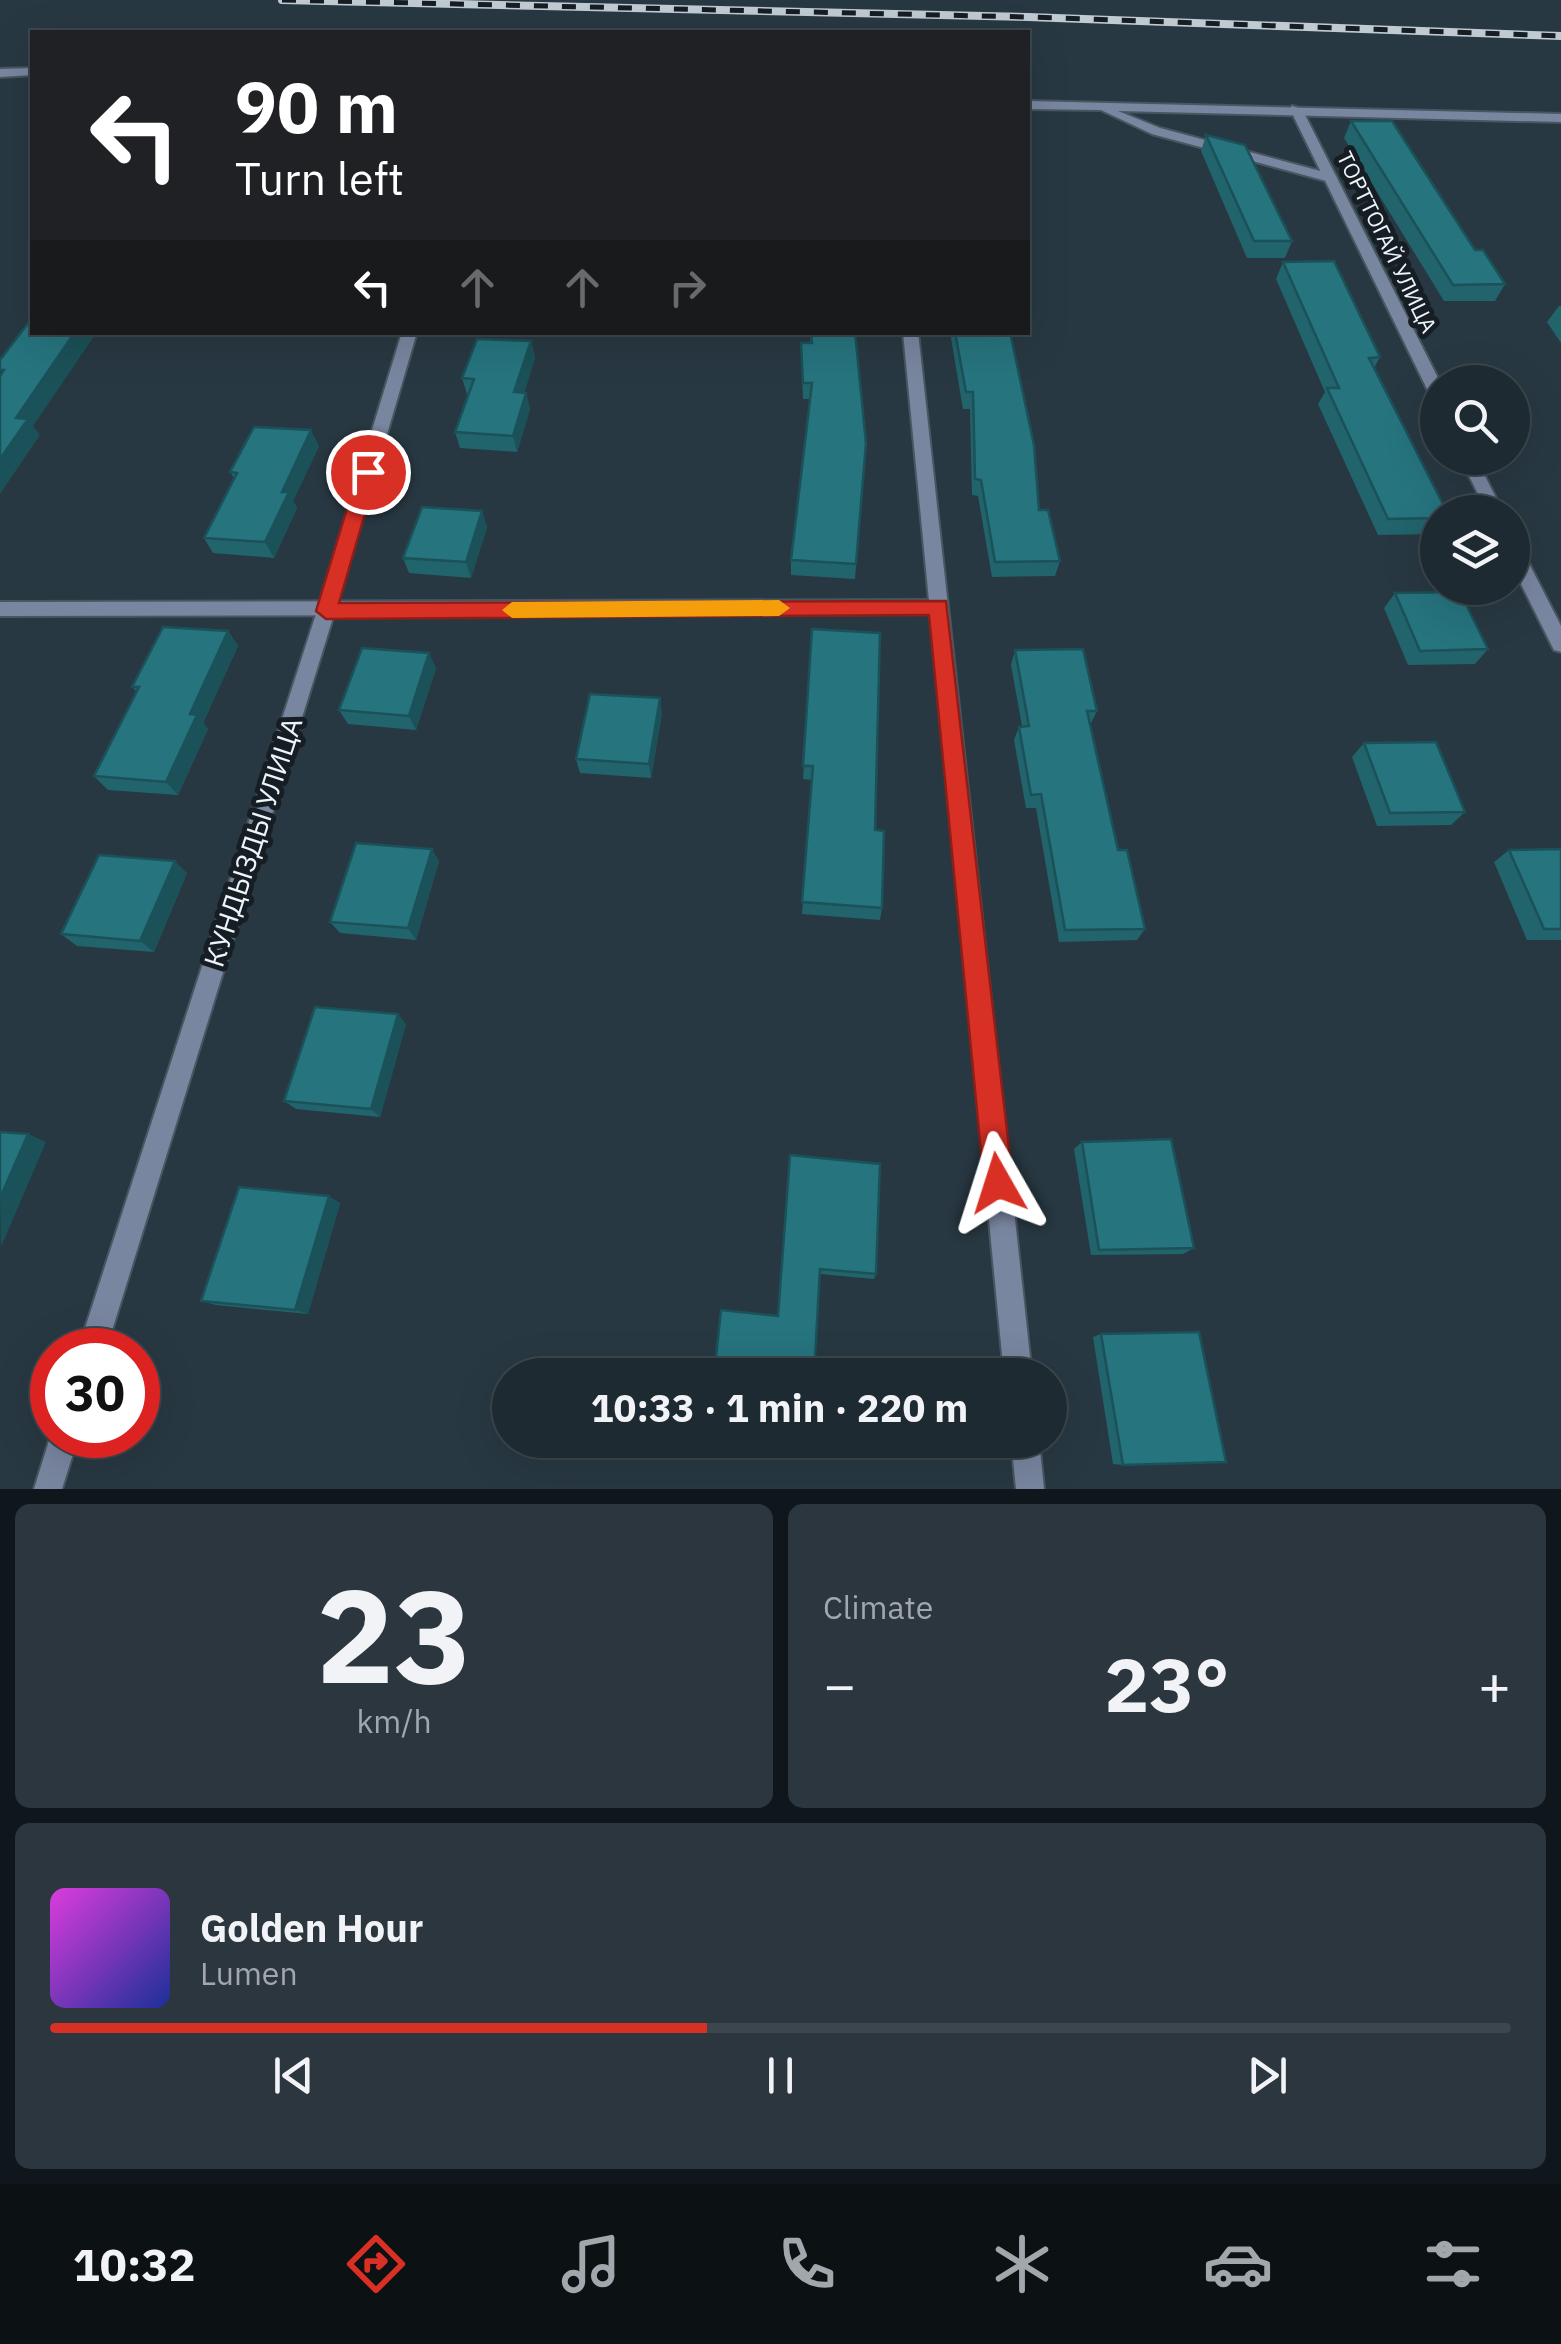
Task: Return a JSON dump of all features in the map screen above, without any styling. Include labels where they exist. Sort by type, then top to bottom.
[{"type":"street","points":[[0,72],[30,72]]},
{"type":"street","points":[[1030,105],[1296,108],[1561,118]]},
{"type":"street","points":[[1096,106],[1156,132],[1330,178]]},
{"type":"street","name":"ТОРТТОГАЙ УЛИЦА","points":[[1296,108],[1423,365]]},
{"type":"street","name":"КУНДЫЗДЫ УЛИЦА","points":[[99,1328],[409,335]]},
{"type":"street","points":[[910,335],[1016,1358]]},
{"type":"street","points":[[1530,583],[1561,645]]},
{"type":"street","points":[[0,609],[938,607]]},
{"type":"street","points":[[48,1489],[58,1458]]},
{"type":"street","points":[[1027,1458],[1030,1489]]},
{"type":"building","points":[[1351,121],[1392,121],[1475,250],[1483,250],[1505,284],[1453,285]]},
{"type":"building","points":[[1206,135],[1245,145],[1292,241],[1254,241]]},
{"type":"building","points":[[1334,261],[1380,357],[1369,358],[1420,459],[1420,475],[1428,475],[1438,495],[1420,495],[1420,518],[1388,519],[1327,388],[1339,388],[1283,262]]},
{"type":"building","points":[[30,321],[30,335],[73,335],[16,418],[28,419],[0,459],[0,376],[4,370],[0,370],[0,360]]},
{"type":"building","points":[[811,335],[855,335],[866,443],[856,564],[791,560],[812,383],[803,383],[801,343],[812,343]]},
{"type":"building","points":[[956,335],[1011,335],[1034,445],[1039,510],[1048,510],[1060,561],[995,562],[981,480],[975,479],[973,392],[966,392]]},
{"type":"building","points":[[477,339],[531,341],[514,392],[526,393],[513,436],[455,432],[474,379],[462,378]]},
{"type":"building","points":[[254,427],[311,430],[282,492],[289,492],[265,542],[204,538],[237,473],[230,472]]},
{"type":"building","points":[[422,507],[482,511],[466,562],[403,558]]},
{"type":"building","points":[[1395,593],[1420,593],[1420,605],[1466,605],[1488,649],[1420,651]]},
{"type":"building","points":[[163,627],[228,631],[190,714],[197,715],[166,782],[94,776],[139,687],[132,687]]},
{"type":"building","points":[[812,629],[880,633],[875,830],[884,831],[882,908],[802,902],[813,766],[803,766]]},
{"type":"building","points":[[362,648],[429,653],[409,716],[339,710]]},
{"type":"building","points":[[1083,649],[1097,711],[1087,711],[1118,850],[1127,850],[1145,929],[1065,930],[1041,794],[1031,795],[1019,727],[1029,726],[1015,650]]},
{"type":"building","points":[[590,694],[660,698],[649,764],[576,759]]},
{"type":"building","points":[[1436,742],[1465,812],[1390,813],[1364,743]]},
{"type":"building","points":[[356,843],[432,849],[408,928],[330,922]]},
{"type":"building","points":[[1561,849],[1561,929],[1544,929],[1509,850]]},
{"type":"building","points":[[99,855],[175,861],[140,941],[61,934]]},
{"type":"building","points":[[315,1007],[398,1014],[371,1109],[284,1101]]},
{"type":"building","points":[[0,1132],[28,1134],[0,1198]]},
{"type":"building","points":[[1171,1139],[1194,1248],[1099,1250],[1082,1142]]},
{"type":"building","points":[[790,1155],[880,1164],[876,1274],[820,1269],[815,1358],[716,1358],[721,1310],[778,1316]]},
{"type":"building","points":[[239,1187],[329,1196],[295,1310],[201,1301]]},
{"type":"building","points":[[1199,1332],[1226,1462],[1123,1465],[1101,1334]]},
{"type":"railway","points":[[282,0],[1028,17],[1561,36]]},
{"type":"slow traffic","points":[[512,610],[779,608]]},
{"type":"route","points":[[368,472],[326,611],[938,607],[998,1183]]}]
